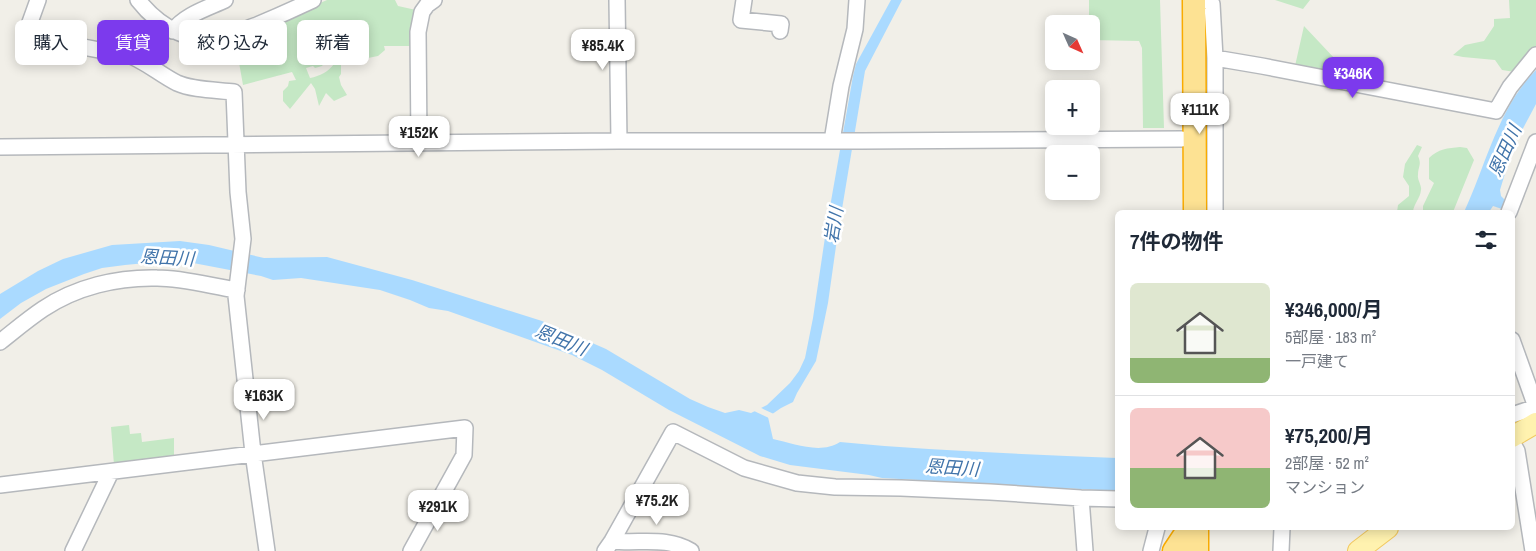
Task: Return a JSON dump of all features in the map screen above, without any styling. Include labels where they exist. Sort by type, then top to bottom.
[{"type":"highway","points":[[1181,0],[1182,210]]},
{"type":"highway","points":[[1194,0],[1195,210]]},
{"type":"main road","points":[[1515,435],[1536,423]]},
{"type":"main road","points":[[1365,548],[1386,530]]},
{"type":"street","points":[[38,0],[29,25],[36,31],[56,40],[109,52],[122,52],[186,86],[234,86],[238,192],[243,239],[236,296],[253,453],[267,551]]},
{"type":"street","points":[[138,0],[153,17],[173,31],[195,38],[208,39],[227,37],[313,0]]},
{"type":"street","points":[[173,31],[184,19],[225,0]]},
{"type":"street","points":[[419,143],[418,32],[422,12],[434,0]]},
{"type":"street","points":[[617,0],[619,141]]},
{"type":"street","points":[[744,0],[741,20],[781,24]]},
{"type":"street","points":[[835,141],[841,86],[855,30],[856,0]]},
{"type":"street","points":[[1206,0],[1212,4],[1215,58],[1215,210]]},
{"type":"street","points":[[1215,58],[1496,111],[1510,87],[1536,55]]},
{"type":"street","points":[[0,147],[619,141],[1182,139]]},
{"type":"street","points":[[1510,210],[1536,142]]},
{"type":"street","points":[[0,342],[44,308],[61,298],[85,288],[109,282],[158,278],[237,288]]},
{"type":"street","points":[[1515,348],[1536,407],[1515,414]]},
{"type":"street","points":[[0,485],[466,428],[464,455],[411,551]]},
{"type":"street","points":[[609,546],[673,432],[744,468],[797,483],[835,488],[901,488],[1115,499]]},
{"type":"street","points":[[1515,447],[1533,551]]},
{"type":"street","points":[[73,551],[109,476]]},
{"type":"street","points":[[1081,498],[1085,551]]},
{"type":"street","points":[[1151,551],[1156,530]]},
{"type":"street","points":[[1282,530],[1282,551]]},
{"type":"street","points":[[609,546],[626,542],[664,541],[691,551]]},
{"type":"green space","points":[[327,0],[395,0],[398,6],[416,10],[412,46],[384,46],[385,50],[378,56],[369,58],[369,20],[297,20],[297,65],[323,65],[315,68],[313,66],[306,68],[310,78],[323,73],[333,65],[341,65],[339,77],[347,95],[334,101],[326,93],[319,106],[315,89],[311,83],[290,109],[283,101],[283,91],[288,86],[289,81],[296,80],[292,72],[243,85],[239,65],[287,65],[287,20],[281,20]]},
{"type":"green space","points":[[1089,0],[1160,0],[1164,128],[1143,128],[1142,48],[1139,41],[1100,40],[1100,15],[1089,15]]},
{"type":"green space","points":[[1275,0],[1310,0],[1303,9]]},
{"type":"green space","points":[[1509,0],[1536,0],[1536,46],[1530,51],[1515,72],[1502,70],[1495,60],[1453,55],[1465,45],[1484,41],[1494,26],[1494,19],[1510,18]]},
{"type":"green space","points":[[1304,26],[1352,77],[1295,66]]},
{"type":"green space","points":[[1417,145],[1422,147],[1418,156],[1420,164],[1418,177],[1421,188],[1414,210],[1397,210],[1398,205],[1409,196],[1409,186],[1403,177],[1405,164]]},
{"type":"green space","points":[[1467,148],[1474,160],[1454,210],[1423,210],[1423,206],[1434,183],[1429,179],[1429,158],[1447,149]]},
{"type":"green space","points":[[129,425],[130,434],[141,433],[142,442],[174,438],[174,456],[114,465],[111,427]]},
{"type":"water","points":[[891,0],[902,0],[865,71],[828,303],[816,361],[793,402],[768,417],[773,439],[815,448],[824,448],[840,442],[944,450],[1115,458],[1115,491],[882,478],[790,465],[760,456],[669,410],[602,370],[572,355],[448,311],[429,308],[380,290],[301,278],[273,280],[188,262],[167,261],[102,268],[84,274],[46,289],[21,303],[0,319],[0,294],[38,271],[63,259],[112,245],[180,241],[209,245],[264,258],[327,257],[412,280],[542,321],[606,349],[690,399],[708,407],[725,413],[739,410],[751,413],[767,405],[790,383],[799,371],[805,358],[856,64]]},
{"type":"water","name":"恩田川","points":[[1536,70],[1536,104],[1513,147],[1500,190],[1501,196],[1506,201],[1502,209],[1493,206],[1490,210],[1465,210],[1502,119],[1523,85]]},
{"type":"pier","points":[[759,407],[776,415],[771,419],[752,410]]},
{"type":"water label","name":"岩川","points":[[834,225]]}]
